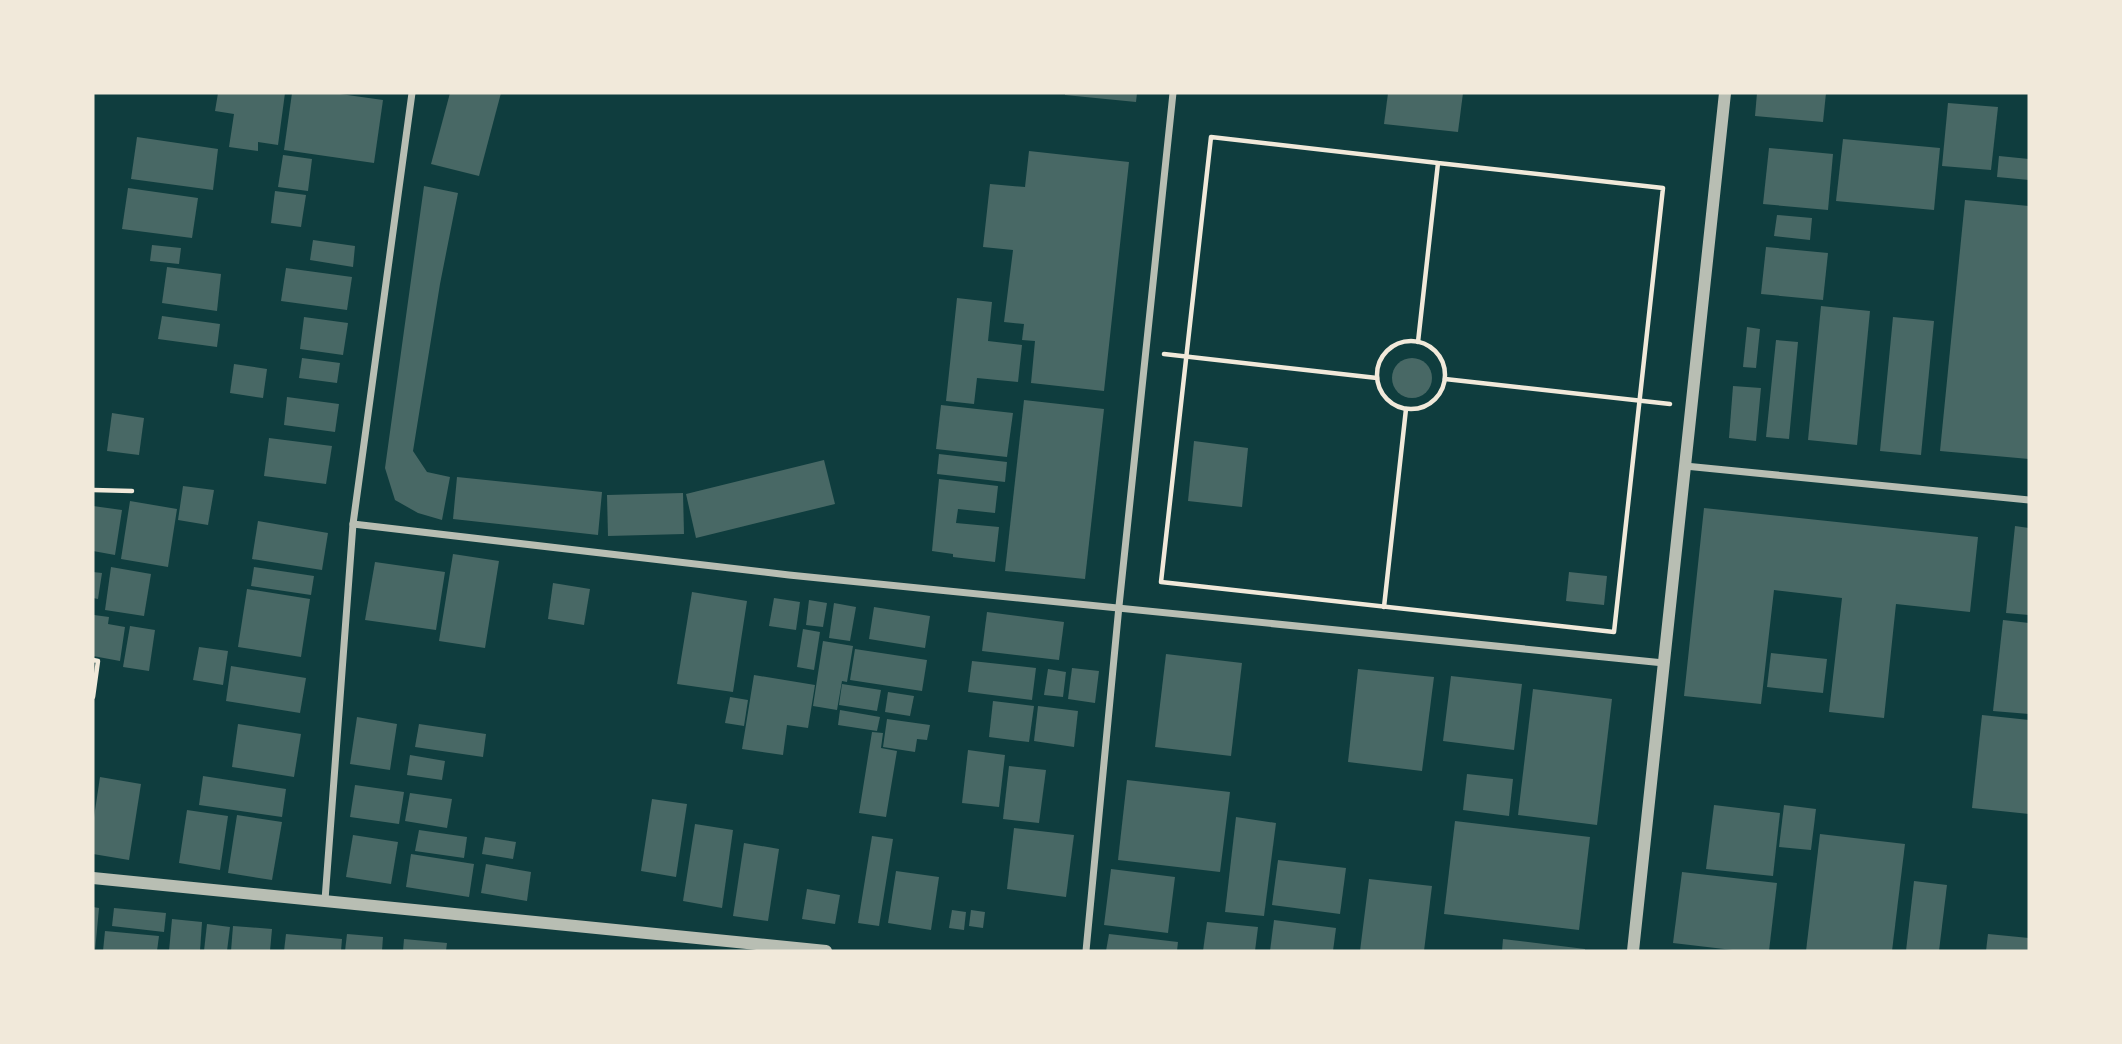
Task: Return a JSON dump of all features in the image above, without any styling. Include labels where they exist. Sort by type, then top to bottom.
[{"type":"street","points":[[325,900],[353,524],[412,93]]},
{"type":"street","points":[[1086,951],[1119,606],[1174,93]]},
{"type":"street","points":[[1633,951],[1724,93]]},
{"type":"street","points":[[1685,466],[2029,500]]},
{"type":"street","points":[[353,524],[789,575],[1119,606],[1664,663]]},
{"type":"street","points":[[93,878],[826,951]]},
{"type":"path","points":[[1211,137],[1663,188],[1614,632],[1161,582],[1186,356],[1211,137]]},
{"type":"path","points":[[1418,342],[1438,163]]},
{"type":"path","points":[[1402,342],[1418,342],[1430,346],[1440,355],[1445,379],[1440,394],[1431,403],[1420,408],[1406,409],[1392,403],[1381,391],[1377,378],[1380,362],[1389,350],[1402,342]]},
{"type":"path","points":[[1146,352],[1377,378]]},
{"type":"path","points":[[1445,379],[1691,406]]},
{"type":"path","points":[[1384,607],[1406,409]]},
{"type":"path","points":[[93,491],[132,491]]},
{"type":"path","points":[[93,660],[98,661],[93,696]]},
{"type":"building","points":[[218,93],[285,93],[278,145],[258,142],[258,151],[229,147],[234,114],[215,111]]},
{"type":"building","points":[[292,93],[333,93],[383,100],[374,163],[284,150]]},
{"type":"building","points":[[450,93],[501,93],[479,176],[431,164]]},
{"type":"building","points":[[1065,93],[1137,93],[1136,102]]},
{"type":"building","points":[[1388,93],[1463,93],[1458,132],[1384,124]]},
{"type":"building","points":[[1757,93],[1826,93],[1823,122],[1755,116]]},
{"type":"building","points":[[1948,103],[1998,107],[1991,170],[1942,166]]},
{"type":"building","points":[[137,137],[218,149],[213,190],[131,179]]},
{"type":"building","points":[[1843,139],[1940,148],[1934,210],[1836,201]]},
{"type":"building","points":[[1769,148],[1833,154],[1828,210],[1763,204]]},
{"type":"building","points":[[1029,151],[1129,162],[1104,391],[1031,383],[1035,341],[1022,340],[1024,324],[1004,322],[1013,250],[983,247],[990,184],[1025,187]]},
{"type":"building","points":[[283,155],[312,159],[308,191],[278,187]]},
{"type":"building","points":[[1999,156],[2029,159],[2029,180],[1997,177]]},
{"type":"building","points":[[424,186],[458,193],[413,451],[427,472],[450,477],[442,520],[418,513],[395,500],[385,468]]},
{"type":"building","points":[[128,188],[198,198],[192,238],[122,229]]},
{"type":"building","points":[[275,191],[306,195],[301,227],[271,223]]},
{"type":"building","points":[[1965,200],[2029,206],[2029,459],[1940,451]]},
{"type":"building","points":[[1777,215],[1812,218],[1810,240],[1774,236]]},
{"type":"building","points":[[313,240],[355,246],[353,267],[310,260]]},
{"type":"building","points":[[152,245],[181,248],[179,264],[150,261]]},
{"type":"building","points":[[1766,247],[1828,253],[1823,300],[1761,294]]},
{"type":"building","points":[[167,267],[221,274],[217,311],[162,303]]},
{"type":"building","points":[[286,268],[352,277],[347,310],[281,301]]},
{"type":"building","points":[[957,298],[992,302],[988,341],[1022,345],[1018,382],[977,378],[974,404],[946,401]]},
{"type":"building","points":[[1821,306],[1870,311],[1857,445],[1808,440]]},
{"type":"building","points":[[162,316],[220,324],[217,347],[158,339]]},
{"type":"building","points":[[304,317],[348,323],[343,355],[300,349]]},
{"type":"building","points":[[1893,317],[1934,321],[1921,455],[1880,451]]},
{"type":"building","points":[[1747,327],[1760,329],[1756,368],[1743,367]]},
{"type":"building","points":[[1776,340],[1798,342],[1789,439],[1766,437]]},
{"type":"building","points":[[302,358],[340,363],[337,383],[299,378]]},
{"type":"building","points":[[1412,358],[1426,364],[1432,378],[1426,392],[1412,398],[1398,392],[1392,378],[1398,364]]},
{"type":"building","points":[[234,364],[267,369],[263,398],[230,393]]},
{"type":"building","points":[[1733,386],[1761,388],[1756,441],[1729,438]]},
{"type":"building","points":[[287,397],[339,404],[335,432],[284,425]]},
{"type":"building","points":[[1024,400],[1104,409],[1085,579],[1005,571]]},
{"type":"building","points":[[941,405],[1013,413],[1007,457],[936,449]]},
{"type":"building","points":[[112,413],[144,418],[139,455],[107,451]]},
{"type":"building","points":[[269,438],[332,446],[326,484],[264,476]]},
{"type":"building","points":[[1194,441],[1248,448],[1242,507],[1188,501]]},
{"type":"building","points":[[939,454],[1007,462],[1005,482],[937,474]]},
{"type":"building","points":[[824,460],[835,504],[696,538],[686,494]]},
{"type":"building","points":[[457,477],[602,492],[598,535],[453,519]]},
{"type":"building","points":[[939,479],[998,486],[995,513],[958,509],[956,523],[999,527],[995,562],[953,557],[953,554],[932,551]]},
{"type":"building","points":[[183,486],[214,490],[208,525],[178,520]]},
{"type":"building","points":[[683,493],[684,534],[608,536],[607,495]]},
{"type":"building","points":[[130,501],[177,509],[168,567],[121,559]]},
{"type":"building","points":[[93,506],[122,510],[115,555],[93,551]]},
{"type":"building","points":[[1704,508],[1978,537],[1970,612],[1896,604],[1884,718],[1829,712],[1842,598],[1774,590],[1761,704],[1684,696]]},
{"type":"building","points":[[258,521],[328,533],[322,570],[252,559]]},
{"type":"building","points":[[2015,526],[2029,528],[2029,615],[2006,613]]},
{"type":"building","points":[[453,554],[499,561],[485,648],[439,641]]},
{"type":"building","points":[[375,562],[445,572],[436,630],[365,620]]},
{"type":"building","points":[[111,567],[151,574],[144,616],[105,610]]},
{"type":"building","points":[[254,567],[314,576],[311,595],[251,586]]},
{"type":"building","points":[[93,572],[102,573],[98,599],[93,598]]},
{"type":"building","points":[[1569,572],[1607,576],[1604,605],[1566,601]]},
{"type":"building","points":[[553,583],[590,589],[584,625],[548,619]]},
{"type":"building","points":[[247,589],[310,599],[301,657],[238,647]]},
{"type":"building","points":[[692,592],[747,601],[733,692],[677,684]]},
{"type":"building","points":[[774,598],[800,602],[796,630],[769,626]]},
{"type":"building","points":[[809,600],[827,603],[823,627],[806,625]]},
{"type":"building","points":[[834,603],[856,607],[850,641],[829,638]]},
{"type":"building","points":[[874,607],[930,616],[925,648],[869,639]]},
{"type":"building","points":[[987,612],[1064,622],[1059,660],[982,651]]},
{"type":"building","points":[[94,615],[109,617],[108,624],[125,627],[120,661],[93,656]]},
{"type":"building","points":[[2003,620],[2029,623],[2029,714],[1993,711]]},
{"type":"building","points":[[130,626],[155,630],[149,671],[123,667]]},
{"type":"building","points":[[803,629],[820,632],[814,670],[797,667]]},
{"type":"building","points":[[823,641],[853,646],[847,682],[842,681],[837,710],[813,706]]},
{"type":"building","points":[[199,647],[228,651],[223,685],[193,680]]},
{"type":"building","points":[[855,649],[927,660],[922,691],[850,680]]},
{"type":"building","points":[[1771,653],[1827,659],[1823,693],[1767,687]]},
{"type":"building","points":[[1166,654],[1242,663],[1231,756],[1155,747]]},
{"type":"building","points":[[972,661],[1036,668],[1032,700],[968,692]]},
{"type":"building","points":[[231,666],[306,678],[300,713],[226,701]]},
{"type":"building","points":[[1072,668],[1099,671],[1095,703],[1068,699]]},
{"type":"building","points":[[1048,669],[1066,672],[1063,697],[1044,695]]},
{"type":"building","points":[[1358,669],[1434,677],[1422,771],[1348,762]]},
{"type":"building","points":[[754,675],[815,685],[808,728],[787,725],[783,755],[742,749]]},
{"type":"building","points":[[1451,676],[1522,684],[1514,750],[1443,741]]},
{"type":"building","points":[[842,684],[881,690],[877,711],[839,705]]},
{"type":"building","points":[[1533,689],[1612,699],[1597,825],[1518,815]]},
{"type":"building","points":[[888,692],[914,696],[910,716],[885,712]]},
{"type":"building","points":[[730,697],[748,700],[744,726],[725,723]]},
{"type":"building","points":[[993,701],[1034,706],[1029,742],[989,737]]},
{"type":"building","points":[[1038,706],[1078,711],[1074,747],[1034,741]]},
{"type":"building","points":[[840,710],[880,717],[877,731],[838,725]]},
{"type":"building","points":[[1982,715],[2029,720],[2029,814],[1972,808]]},
{"type":"building","points":[[357,717],[397,724],[390,770],[350,764]]},
{"type":"building","points":[[887,719],[930,725],[927,740],[917,739],[915,752],[883,747]]},
{"type":"building","points":[[238,724],[301,734],[294,777],[232,767]]},
{"type":"building","points":[[419,724],[486,734],[483,757],[415,747]]},
{"type":"building","points":[[872,732],[883,733],[881,748],[897,751],[886,817],[859,813]]},
{"type":"building","points":[[968,750],[1005,755],[999,807],[962,803]]},
{"type":"building","points":[[410,755],[445,761],[442,780],[407,775]]},
{"type":"building","points":[[1009,766],[1046,770],[1039,823],[1003,819]]},
{"type":"building","points":[[1467,774],[1513,779],[1509,816],[1463,810]]},
{"type":"building","points":[[203,776],[286,789],[282,817],[199,805]]},
{"type":"building","points":[[100,777],[141,784],[129,860],[93,854],[93,824]]},
{"type":"building","points":[[1127,780],[1230,792],[1220,872],[1118,860]]},
{"type":"building","points":[[355,785],[404,792],[399,824],[350,817]]},
{"type":"building","points":[[410,793],[452,799],[447,828],[405,821]]},
{"type":"building","points":[[652,799],[687,804],[676,877],[641,871]]},
{"type":"building","points":[[1714,805],[1780,813],[1773,876],[1706,869]]},
{"type":"building","points":[[1784,805],[1816,809],[1811,850],[1779,847]]},
{"type":"building","points":[[187,810],[228,816],[220,870],[179,863]]},
{"type":"building","points":[[237,815],[282,822],[272,880],[228,873]]},
{"type":"building","points":[[1236,817],[1276,823],[1264,916],[1225,912]]},
{"type":"building","points":[[1455,821],[1590,837],[1579,930],[1444,914]]},
{"type":"building","points":[[695,824],[733,830],[722,908],[683,901]]},
{"type":"building","points":[[1014,828],[1074,835],[1066,897],[1007,889]]},
{"type":"building","points":[[419,830],[467,837],[464,858],[415,851]]},
{"type":"building","points":[[1820,834],[1905,844],[1892,951],[1806,951]]},
{"type":"building","points":[[353,835],[398,842],[391,884],[346,877]]},
{"type":"building","points":[[872,836],[893,839],[879,926],[858,923]]},
{"type":"building","points":[[485,837],[516,842],[513,859],[482,854]]},
{"type":"building","points":[[744,843],[779,849],[768,921],[733,916]]},
{"type":"building","points":[[411,854],[474,864],[469,897],[406,887]]},
{"type":"building","points":[[1278,860],[1346,868],[1340,914],[1272,905]]},
{"type":"building","points":[[486,864],[531,872],[527,901],[481,893]]},
{"type":"building","points":[[1111,869],[1175,877],[1168,933],[1104,925]]},
{"type":"building","points":[[896,871],[939,877],[931,930],[888,923]]},
{"type":"building","points":[[1682,872],[1777,883],[1769,951],[1741,951],[1673,943]]},
{"type":"building","points":[[1369,879],[1432,886],[1424,951],[1360,951]]},
{"type":"building","points":[[1914,881],[1947,885],[1939,951],[1906,951]]},
{"type":"building","points":[[807,889],[840,895],[835,924],[802,919]]},
{"type":"building","points":[[93,907],[99,908],[95,951],[93,951]]},
{"type":"building","points":[[114,908],[166,913],[164,932],[112,926]]},
{"type":"building","points":[[952,910],[966,912],[964,930],[949,928]]},
{"type":"building","points":[[971,910],[985,912],[983,928],[969,926]]},
{"type":"building","points":[[172,919],[202,922],[200,951],[169,951]]},
{"type":"building","points":[[1274,920],[1336,928],[1333,951],[1270,951]]},
{"type":"building","points":[[1207,922],[1258,927],[1255,951],[1203,951]]},
{"type":"building","points":[[207,924],[230,927],[227,951],[204,951]]},
{"type":"building","points":[[233,926],[272,929],[270,951],[231,951]]},
{"type":"building","points":[[105,931],[159,936],[157,951],[103,951]]},
{"type":"building","points":[[286,934],[342,939],[341,951],[284,951]]},
{"type":"building","points":[[347,934],[383,937],[382,951],[345,951]]},
{"type":"building","points":[[1109,934],[1178,942],[1177,951],[1106,951]]},
{"type":"building","points":[[1988,934],[2029,938],[2029,951],[1986,951]]},
{"type":"building","points":[[404,939],[447,943],[446,951],[403,951]]},
{"type":"building","points":[[1503,939],[1585,949],[1585,951],[1502,951]]}]
